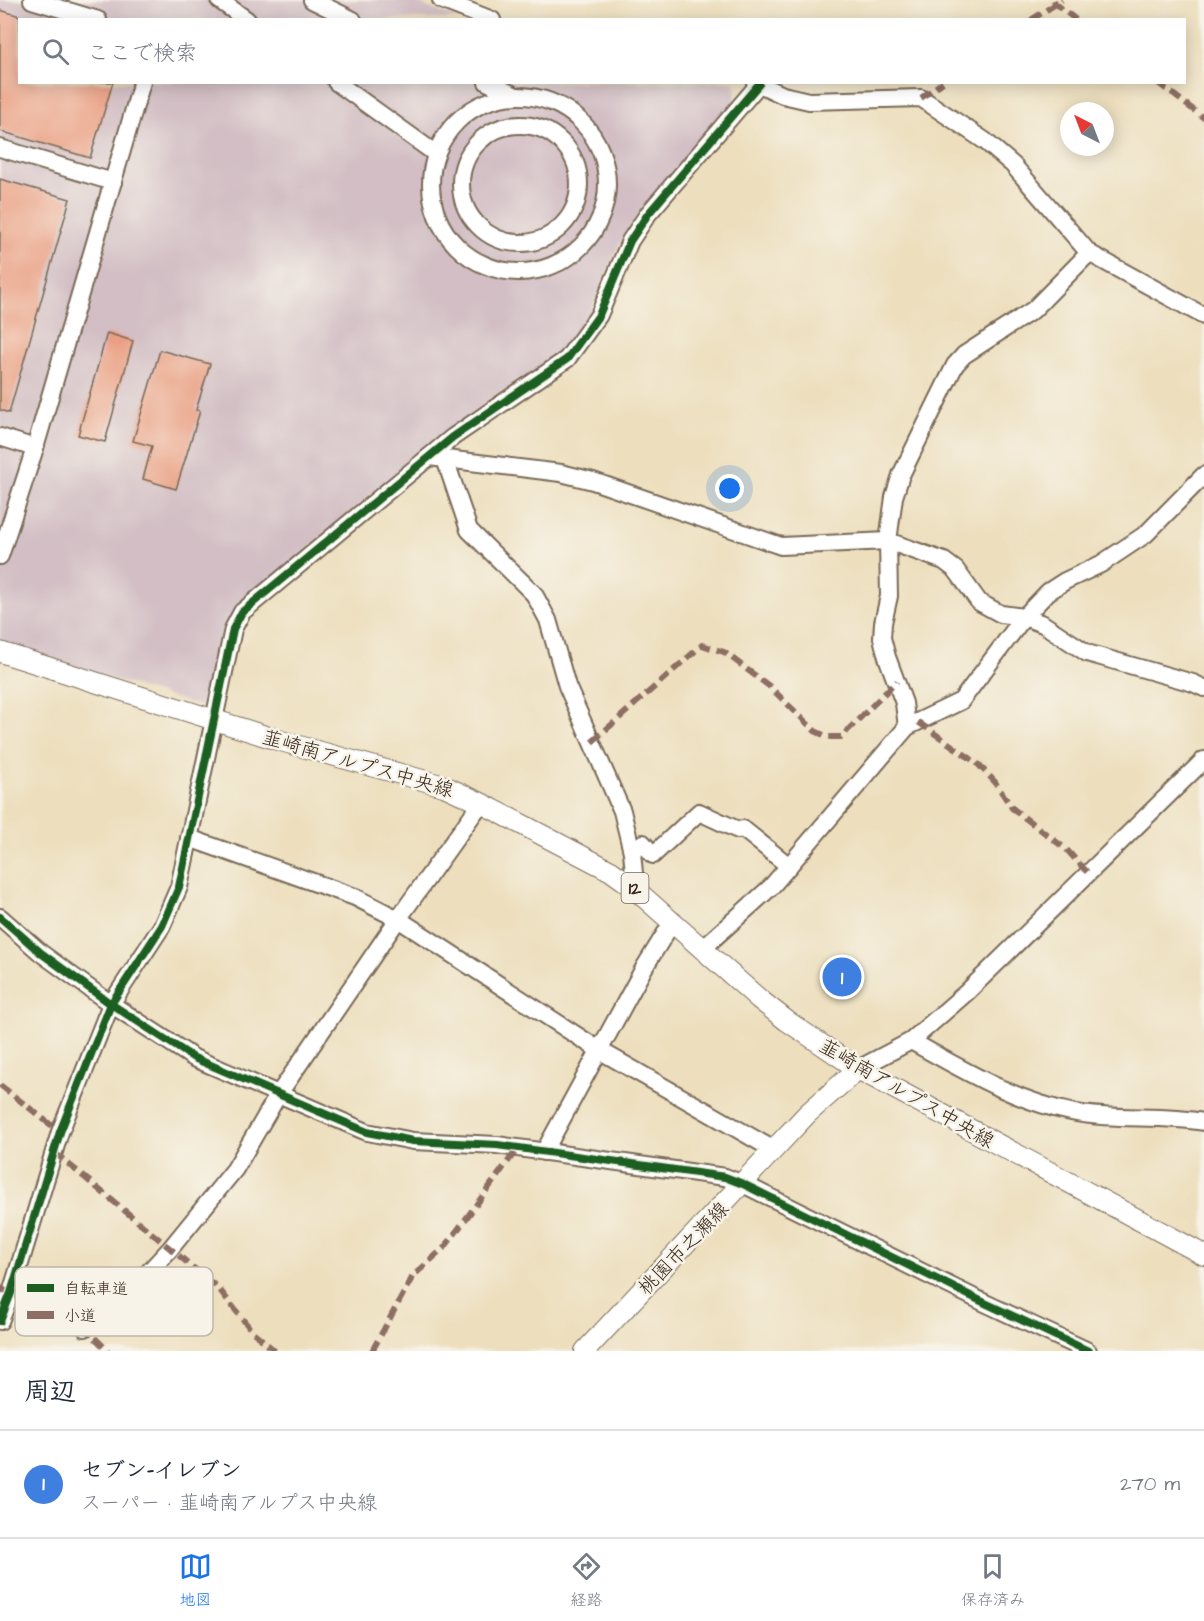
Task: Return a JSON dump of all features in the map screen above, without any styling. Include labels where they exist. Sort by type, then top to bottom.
[{"type":"main road","name":"韮崎南アルプス中央線","points":[[2,655],[213,720],[444,786],[481,803],[611,871],[673,921],[787,1021],[858,1069],[1204,1255]]},
{"type":"main road","name":"桃園市之瀬線","points":[[585,1351],[807,1114],[858,1069]]},
{"type":"street","points":[[32,0],[91,18]]},
{"type":"street","points":[[219,0],[244,18]]},
{"type":"street","points":[[312,0],[349,18]]},
{"type":"street","points":[[441,0],[485,12]]},
{"type":"street","points":[[0,555],[35,448],[141,84]]},
{"type":"street","points":[[339,84],[436,154]]},
{"type":"street","points":[[490,84],[514,95]]},
{"type":"street","points":[[19,1267],[60,1132],[111,1004],[162,926],[179,887],[233,629],[243,612],[437,458],[453,437],[567,359],[599,315],[630,241],[648,214],[757,84]]},
{"type":"street","points":[[760,84],[783,94],[809,101],[921,98],[985,141],[1013,165],[1089,253],[1204,316]]},
{"type":"street","points":[[514,95],[554,102],[572,113],[587,127],[598,144],[605,163],[608,184],[605,204],[598,223],[587,240],[572,255],[554,265],[534,271],[494,269],[475,261],[458,248],[445,233],[436,214],[431,194],[431,174],[436,154],[445,135],[475,107],[494,99],[514,95]]},
{"type":"street","points":[[518,125],[540,129],[560,140],[570,152],[579,181],[572,211],[563,224],[551,234],[522,243],[506,242],[479,227],[469,215],[460,186],[467,156],[476,144],[488,134],[502,127],[518,125]]},
{"type":"street","points":[[0,148],[113,182]]},
{"type":"street","points":[[907,727],[904,703],[882,638],[889,596],[888,541],[894,497],[901,475],[955,365],[964,356],[1034,310],[1089,253]]},
{"type":"street","points":[[0,437],[35,448]]},
{"type":"street","points":[[437,458],[561,473],[593,481],[781,546],[888,541],[944,561],[956,570],[979,602],[1001,614],[1024,617],[1043,624],[1087,653],[1204,688]]},
{"type":"street","points":[[437,458],[469,530],[534,594],[548,620],[567,686],[622,811],[632,852],[634,873],[629,884]]},
{"type":"street","points":[[703,948],[771,887],[907,727],[961,701],[1024,617],[1048,592],[1101,564],[1146,534],[1204,475]]},
{"type":"street","points":[[858,1069],[911,1041],[967,992],[1204,760]]},
{"type":"street","points":[[154,1267],[235,1169],[278,1095],[398,919],[481,803]]},
{"type":"street","points":[[632,852],[643,843],[653,855],[699,812],[738,830],[743,829],[789,866]]},
{"type":"street","points":[[189,838],[355,897],[398,919],[599,1050],[774,1150]]},
{"type":"street","points":[[0,917],[41,953],[111,1004],[194,1058],[367,1132],[413,1141],[497,1145],[725,1177],[1088,1351]]},
{"type":"street","points":[[544,1152],[673,921]]},
{"type":"street","points":[[911,1041],[994,1086],[1029,1101],[1071,1112],[1107,1117],[1171,1117],[1204,1122]]},
{"type":"street","points":[[0,1321],[15,1280]]},
{"type":"shaded area","points":[[0,0],[408,0],[457,18],[18,18],[18,84],[736,85],[735,100],[642,209],[619,245],[591,312],[569,343],[547,364],[439,437],[239,608],[211,698],[202,707],[0,644]]},
{"type":"building","points":[[0,10],[20,16],[18,18],[18,84],[112,84],[90,158],[0,131]]},
{"type":"building","points":[[0,179],[70,199],[9,413],[0,410]]},
{"type":"building","points":[[107,333],[133,341],[105,442],[78,435]]},
{"type":"building","points":[[160,350],[210,364],[196,410],[200,411],[176,489],[143,479],[152,446],[133,441]]},
{"type":"marked path","points":[[1054,0],[1074,18]]},
{"type":"marked path","points":[[1034,18],[1062,0]]},
{"type":"marked path","points":[[921,98],[940,84]]},
{"type":"marked path","points":[[1160,84],[1204,118]]},
{"type":"marked path","points":[[592,742],[702,645],[724,652],[769,686],[815,731],[828,737],[841,737],[897,681]]},
{"type":"marked path","points":[[918,722],[977,763],[995,782],[1012,808],[1066,849],[1088,873]]},
{"type":"marked path","points":[[0,1085],[60,1132]]},
{"type":"marked path","points":[[372,1351],[413,1276],[445,1247],[518,1148]]},
{"type":"marked path","points":[[54,1152],[193,1267]]},
{"type":"marked path","points":[[213,1284],[252,1331],[275,1351]]},
{"type":"marked path","points":[[0,1288],[15,1295]]},
{"type":"marked path","points":[[93,1336],[108,1351]]},
{"type":"cycle path","points":[[19,1267],[60,1132],[111,1004],[162,926],[179,887],[233,629],[242,612],[453,437],[567,359],[599,315],[630,241],[648,214],[759,84]]},
{"type":"cycle path","points":[[0,917],[41,953],[111,1004],[194,1058],[367,1132],[413,1141],[497,1145],[725,1177],[1088,1351]]},
{"type":"cycle path","points":[[0,1321],[15,1280]]},
{"type":"place","name":"セブン-イレブン","points":[[842,977]]}]
